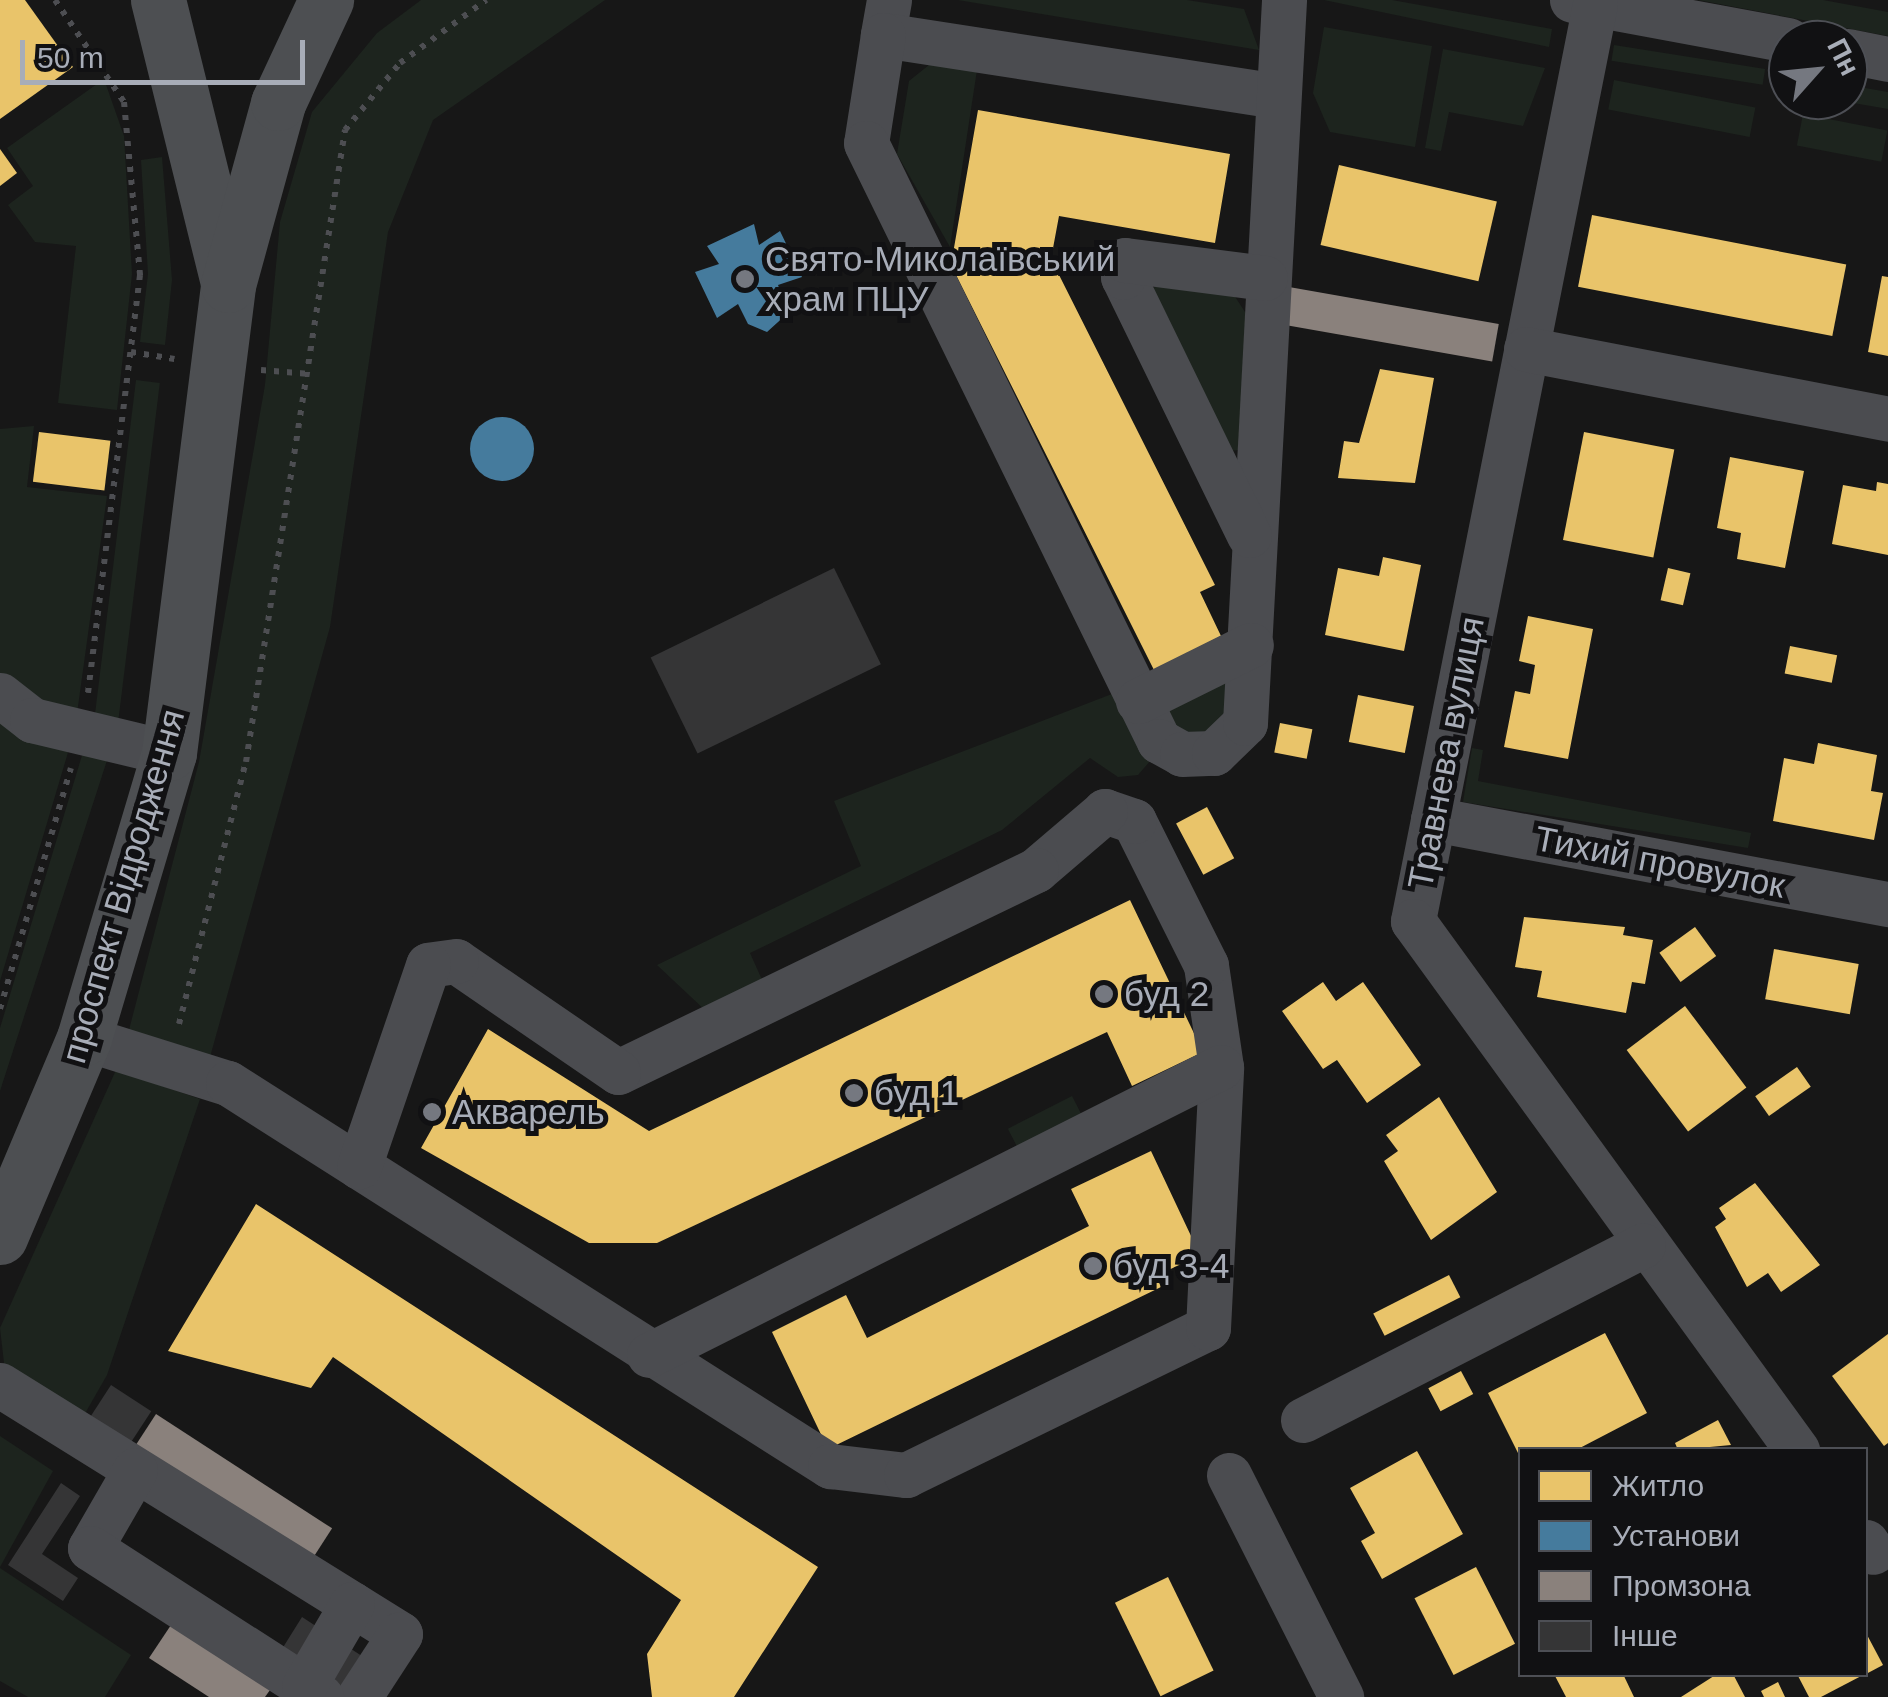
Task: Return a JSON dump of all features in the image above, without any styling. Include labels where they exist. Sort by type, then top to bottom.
[{"type":"main road","points":[[158,0],[228,285]]},
{"type":"main road","points":[[228,285],[278,104],[326,0]]},
{"type":"main road","name":"проспект Відродження","points":[[0,1236],[84,1038],[168,753],[228,285]]},
{"type":"street","points":[[1276,96],[886,17],[866,144],[1158,741],[1182,754],[1214,752],[1244,723],[1251,646],[1265,278],[1284,0]]},
{"type":"street","points":[[1605,3],[1768,36]]},
{"type":"street","name":"Травнева вулиця","points":[[1605,3],[1526,350],[1413,920],[1644,1245],[1794,1447]]},
{"type":"street","points":[[1252,542],[1122,277],[1125,260],[1265,278]]},
{"type":"street","points":[[1526,350],[1888,419]]},
{"type":"street","points":[[1138,702],[1251,646]]},
{"type":"street","points":[[0,695],[32,720],[168,753]]},
{"type":"street","points":[[84,1038],[228,1084],[649,1355],[830,1466],[906,1475],[1208,1328],[1221,1067],[1206,966],[1134,821],[1105,811],[1036,870],[618,1072],[456,961],[428,965],[359,1167]]},
{"type":"street","name":"Тихий провулок","points":[[1433,819],[1888,904]]},
{"type":"street","points":[[649,1355],[1221,1067]]},
{"type":"street","points":[[1303,1420],[1644,1245]]},
{"type":"street","points":[[0,1385],[400,1634],[358,1697]]},
{"type":"street","points":[[135,1470],[90,1548],[320,1693],[365,1612]]},
{"type":"street","points":[[1229,1475],[1341,1697]]},
{"type":"path","points":[[0,1009],[82,732],[140,275],[124,102],[55,0]]},
{"type":"path","points":[[168,1066],[246,762],[345,130],[400,63],[486,0]]},
{"type":"shaded area","points":[[421,0],[605,0],[433,120],[388,232],[330,627],[210,1057],[129,1030],[199,762],[265,385],[280,222],[312,112],[377,33]]},
{"type":"shaded area","points":[[958,0],[1187,0],[1244,9],[1259,50]]},
{"type":"shaded area","points":[[1324,0],[1392,0],[1552,29],[1549,47]]},
{"type":"shaded area","points":[[1698,0],[1823,0],[1888,12],[1888,36],[1868,32],[1868,20],[1804,20]]},
{"type":"shaded area","points":[[1324,27],[1432,46],[1415,147],[1330,132],[1313,93]]},
{"type":"shaded area","points":[[1614,45],[1765,69],[1763,85],[1611,61]]},
{"type":"shaded area","points":[[1443,49],[1545,68],[1523,126],[1449,112],[1441,151],[1425,148]]},
{"type":"shaded area","points":[[934,61],[977,70],[950,247],[897,154],[909,81]]},
{"type":"shaded area","points":[[104,79],[124,136],[132,274],[117,410],[58,403],[76,246],[35,242],[8,205],[33,186],[7,148]]},
{"type":"shaded area","points":[[1614,80],[1755,107],[1750,137],[1608,109]]},
{"type":"shaded area","points":[[1868,88],[1888,92],[1888,109],[1868,106]]},
{"type":"shaded area","points":[[1802,120],[1834,120],[1887,130],[1881,162],[1797,145]]},
{"type":"shaded area","points":[[162,157],[172,280],[165,345],[140,342],[148,274],[141,160]]},
{"type":"shaded area","points":[[1165,279],[1230,289],[1247,315],[1243,450],[1223,451],[1147,293]]},
{"type":"shaded area","points":[[136,380],[160,383],[118,727],[94,724]]},
{"type":"shaded area","points":[[34,426],[27,487],[107,496],[76,721],[0,678],[0,429]]},
{"type":"shaded area","points":[[1232,668],[1231,717],[1192,744],[1157,705]]},
{"type":"shaded area","points":[[1117,692],[1151,760],[1138,775],[1118,777],[1090,758],[1002,830],[750,953],[763,982],[707,1012],[657,965],[861,866],[834,801]]},
{"type":"shaded area","points":[[0,711],[72,739],[0,981]]},
{"type":"shaded area","points":[[86,742],[111,748],[0,1091],[0,1028]]},
{"type":"shaded area","points":[[1472,748],[1483,750],[1478,781],[1751,833],[1748,848],[1463,802]]},
{"type":"shaded area","points":[[116,1070],[200,1099],[107,1375],[83,1417],[4,1363],[0,1328]]},
{"type":"shaded area","points":[[1072,1096],[1085,1122],[1021,1155],[1008,1129]]},
{"type":"shaded area","points":[[0,1436],[53,1471],[0,1567]]},
{"type":"shaded area","points":[[0,1568],[131,1655],[105,1697],[28,1697],[0,1681]]},
{"type":"building: Житло","points":[[0,0],[25,0],[73,67],[0,119]]},
{"type":"building: Житло","points":[[978,110],[1230,154],[1215,243],[1059,216],[1051,259],[1215,585],[1200,592],[1221,636],[1154,670],[951,265]]},
{"type":"building: Житло","points":[[0,149],[17,173],[0,186]]},
{"type":"building: Житло","points":[[1339,165],[1497,201],[1478,281],[1321,245]]},
{"type":"building: Житло","points":[[1592,215],[1846,264],[1832,336],[1578,287]]},
{"type":"building: Житло","points":[[1882,276],[1888,277],[1888,356],[1868,352]]},
{"type":"building: Житло","points":[[1380,369],[1434,378],[1415,483],[1338,478],[1344,441],[1359,443]]},
{"type":"building: Житло","points":[[39,432],[110,441],[104,490],[33,482]]},
{"type":"building: Житло","points":[[1584,432],[1674,450],[1653,558],[1563,540]]},
{"type":"building: Житло","points":[[1730,457],[1804,471],[1785,568],[1737,559],[1741,533],[1717,528]]},
{"type":"building: Житло","points":[[1877,482],[1888,484],[1888,555],[1832,544],[1843,485],[1876,491]]},
{"type":"building: Житло","points":[[1383,557],[1421,565],[1404,651],[1325,635],[1338,568],[1379,576]]},
{"type":"building: Житло","points":[[1668,568],[1690,573],[1683,605],[1661,600]]},
{"type":"building: Житло","points":[[1528,616],[1593,629],[1568,759],[1504,747],[1515,691],[1530,694],[1535,665],[1519,661]]},
{"type":"building: Житло","points":[[1790,646],[1837,655],[1832,683],[1785,673]]},
{"type":"building: Житло","points":[[1358,695],[1414,706],[1405,753],[1349,742]]},
{"type":"building: Житло","points":[[1280,723],[1312,729],[1307,759],[1274,752]]},
{"type":"building: Житло","points":[[1818,743],[1877,755],[1871,791],[1883,793],[1874,840],[1773,821],[1784,758],[1814,764]]},
{"type":"building: Житло","points":[[1207,807],[1234,858],[1203,875],[1176,823]]},
{"type":"building: Житло","name":"буд 1","points":[[1130,900],[1203,1052],[1132,1086],[1107,1032],[657,1243],[589,1243],[421,1148],[488,1029],[649,1131]]},
{"type":"building: Житло","points":[[1524,917],[1625,927],[1623,935],[1653,940],[1645,984],[1632,982],[1626,1013],[1537,997],[1542,971],[1515,967]]},
{"type":"building: Житло","points":[[1695,927],[1716,956],[1681,982],[1659,953]]},
{"type":"building: Житло","points":[[1774,949],[1859,964],[1850,1014],[1765,999]]},
{"type":"building: Житло","points":[[1323,982],[1336,1001],[1363,982],[1421,1065],[1367,1103],[1337,1060],[1323,1069],[1282,1011]]},
{"type":"building: Житло","points":[[1685,1006],[1746,1087],[1688,1131],[1627,1050]]},
{"type":"building: Житло","points":[[1797,1067],[1811,1087],[1769,1116],[1755,1096]]},
{"type":"building: Житло","points":[[1439,1097],[1497,1192],[1431,1240],[1384,1161],[1398,1151],[1386,1135]]},
{"type":"building: Житло","name":"буд 3-4","points":[[1151,1151],[1200,1255],[1156,1276],[1161,1287],[828,1449],[772,1332],[846,1295],[867,1338],[1089,1226],[1071,1189]]},
{"type":"building: Житло","points":[[1755,1183],[1820,1265],[1781,1292],[1768,1273],[1747,1287],[1715,1227],[1726,1219],[1719,1208]]},
{"type":"building: Житло","points":[[256,1204],[818,1567],[734,1697],[652,1697],[647,1654],[681,1600],[333,1357],[311,1388],[168,1351]]},
{"type":"building: Житло","points":[[1449,1275],[1460,1297],[1385,1336],[1373,1314]]},
{"type":"building: Житло","points":[[1605,1333],[1647,1413],[1582,1447],[1518,1447],[1518,1453],[1488,1393]]},
{"type":"building: Житло","points":[[1888,1334],[1888,1443],[1884,1446],[1832,1376]]},
{"type":"building: Житло","points":[[1461,1371],[1473,1394],[1441,1411],[1428,1388]]},
{"type":"building: Житло","points":[[1718,1420],[1731,1445],[1677,1447],[1675,1443]]},
{"type":"building: Житло","points":[[1417,1451],[1463,1534],[1382,1579],[1361,1541],[1375,1533],[1350,1488]]},
{"type":"building: Житло","points":[[1476,1567],[1515,1644],[1454,1675],[1415,1598]]},
{"type":"building: Житло","points":[[1168,1577],[1214,1670],[1161,1696],[1115,1603]]},
{"type":"building: Житло","points":[[1868,1637],[1883,1665],[1868,1673]]},
{"type":"building: Житло","points":[[1556,1677],[1624,1677],[1634,1697],[1566,1697]]},
{"type":"building: Житло","points":[[1712,1677],[1735,1677],[1745,1697],[1681,1697]]},
{"type":"building: Житло","points":[[1799,1677],[1859,1677],[1821,1697],[1809,1697]]},
{"type":"building: Житло","points":[[1778,1682],[1785,1697],[1764,1697],[1761,1691]]},
{"type":"building: Установи","name":"Свято-Миколаївський храм ПЦУ","points":[[754,224],[759,245],[780,231],[802,277],[778,285],[788,313],[767,332],[748,324],[738,304],[717,318],[695,272],[719,264],[707,246]]},
{"type":"building: Установи","points":[[502,417],[525,426],[534,449],[525,472],[502,481],[479,472],[470,449],[479,426]]},
{"type":"building: Промзона","points":[[1289,287],[1499,324],[1492,361],[1282,324]]},
{"type":"building: Промзона","points":[[156,1414],[332,1528],[309,1564],[133,1450]]},
{"type":"building: Промзона","points":[[171,1625],[270,1690],[265,1697],[209,1697],[149,1658]]},
{"type":"building: Інше","points":[[834,568],[881,664],[698,754],[651,657]]},
{"type":"building: Інше","points":[[111,1385],[151,1411],[128,1446],[88,1420]]},
{"type":"building: Інше","points":[[61,1483],[80,1496],[42,1554],[78,1578],[63,1601],[8,1565]]},
{"type":"building: Інше","points":[[302,1617],[388,1673],[356,1697],[282,1649]]},
{"type":"place","name":"Свято-Миколаївський храм ПЦУ","points":[[745,279]]},
{"type":"place","name":"буд 2","points":[[1104,994]]},
{"type":"place","name":"буд 1","points":[[854,1093]]},
{"type":"place","name":"Акварель","points":[[432,1112]]},
{"type":"place","name":"буд 3-4","points":[[1093,1266]]}]
